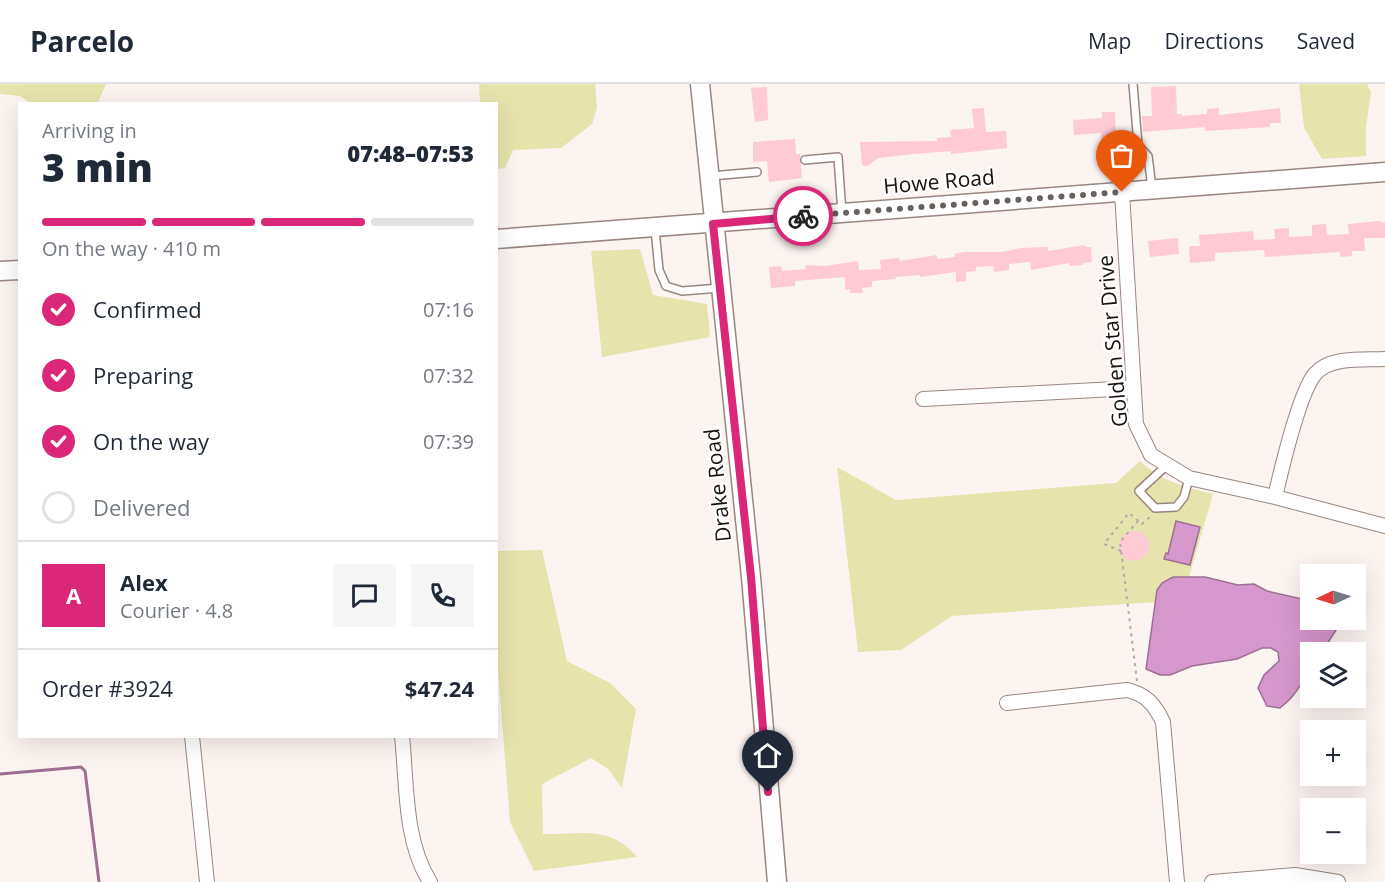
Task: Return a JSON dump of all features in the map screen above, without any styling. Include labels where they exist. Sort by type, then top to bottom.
[{"type":"street","name":"Drake Road","points":[[700,84],[751,577],[777,882]]},
{"type":"street","name":"Howe Road","points":[[498,238],[713,224],[1152,188],[1385,172]]},
{"type":"street","name":"Golden Star Drive","points":[[1122,192],[1136,424],[1151,455],[1189,478],[1275,497],[1385,526]]},
{"type":"street","points":[[0,271],[18,270]]},
{"type":"street","points":[[1275,497],[1304,396],[1315,374],[1340,361],[1385,359]]},
{"type":"street","points":[[923,399],[1134,388]]},
{"type":"street","points":[[1007,703],[1127,690],[1138,693],[1158,710],[1163,722],[1177,882]]},
{"type":"street","points":[[192,738],[207,882]]},
{"type":"street","points":[[402,738],[414,842],[420,863],[430,882]]},
{"type":"street","points":[[1212,882],[1295,875],[1338,882]]},
{"type":"lane","points":[[1133,84],[1138,145],[1148,156],[1152,188]]},
{"type":"lane","points":[[805,160],[837,157],[842,213]]},
{"type":"lane","points":[[709,176],[757,172]]},
{"type":"lane","points":[[656,228],[659,270],[666,286],[682,291],[720,288]]},
{"type":"lane","points":[[1167,465],[1139,491],[1155,508],[1176,507],[1184,497],[1189,478]]},
{"type":"path","points":[[1121,551],[1104,544],[1129,513],[1142,524],[1155,508]]},
{"type":"path","points":[[1138,521],[1123,537],[1121,551],[1138,693]]},
{"type":"shaded area","points":[[0,84],[106,84],[98,102],[29,102],[20,96],[0,94]]},
{"type":"shaded area","points":[[479,84],[595,84],[597,107],[592,124],[561,148],[513,150],[505,168],[498,169],[498,102],[480,102]]},
{"type":"shaded area","points":[[1299,84],[1367,84],[1371,92],[1366,127],[1366,156],[1322,159],[1304,128]]},
{"type":"shaded area","points":[[640,249],[653,295],[707,304],[710,337],[602,357],[591,251]]},
{"type":"shaded area","points":[[1140,461],[1156,474],[1183,486],[1213,494],[1189,577],[1173,577],[1157,590],[1155,602],[952,616],[901,650],[858,652],[837,467],[896,500],[1116,483]]},
{"type":"shaded area","points":[[1176,521],[1200,527],[1190,565],[1164,559],[1166,553],[1168,554]]},
{"type":"shaded area","points":[[542,550],[567,661],[610,683],[636,709],[622,788],[608,769],[591,758],[542,784],[543,834],[605,835],[627,847],[637,857],[534,871],[510,822],[498,670],[498,551]]},
{"type":"shaded area","points":[[1173,577],[1205,577],[1238,585],[1254,584],[1267,591],[1300,598],[1300,630],[1336,630],[1328,642],[1300,642],[1300,686],[1280,708],[1267,706],[1258,688],[1264,675],[1279,661],[1278,652],[1271,648],[1262,648],[1237,659],[1192,666],[1170,675],[1160,675],[1146,669],[1157,590],[1162,583]]},
{"type":"building","points":[[1176,86],[1177,114],[1182,114],[1182,116],[1207,114],[1207,109],[1219,108],[1219,115],[1280,108],[1281,123],[1270,123],[1270,127],[1205,131],[1205,127],[1143,132],[1142,116],[1152,116],[1151,87]]},
{"type":"building","points":[[767,87],[768,120],[755,122],[751,88]]},
{"type":"building","points":[[984,108],[986,132],[1006,131],[1007,148],[878,158],[868,166],[862,165],[860,142],[937,141],[937,138],[951,137],[950,130],[974,128],[972,109]]},
{"type":"building","points":[[1102,112],[1115,112],[1116,138],[1101,139],[1101,133],[1074,135],[1073,120],[1102,118]]},
{"type":"building","points":[[795,139],[796,154],[800,154],[802,178],[769,182],[767,161],[753,162],[753,142]]},
{"type":"building","points":[[1379,221],[1385,223],[1385,238],[1364,238],[1365,251],[1352,251],[1352,256],[1340,257],[1340,252],[1265,257],[1264,250],[1215,253],[1215,261],[1190,263],[1189,246],[1200,246],[1199,235],[1253,231],[1254,240],[1275,239],[1274,229],[1289,228],[1289,237],[1312,236],[1312,225],[1326,224],[1327,235],[1349,234],[1348,224]]},
{"type":"building","points":[[1178,238],[1179,254],[1150,257],[1148,241]]},
{"type":"building","points":[[1085,245],[1085,247],[1091,247],[1092,262],[1083,263],[1083,265],[1069,266],[1069,263],[1031,270],[1030,262],[1009,264],[1009,270],[994,272],[993,266],[976,267],[976,271],[966,272],[966,281],[956,282],[956,272],[920,277],[920,275],[895,277],[896,279],[872,281],[872,287],[862,288],[863,293],[850,293],[850,289],[845,290],[845,277],[795,281],[795,286],[771,288],[769,267],[781,266],[782,271],[806,269],[805,265],[826,266],[858,261],[859,270],[881,269],[880,260],[899,258],[900,261],[937,255],[937,259],[955,257],[955,254],[964,252],[1002,252],[1020,248],[1048,247],[1048,251]]},
{"type":"building","points":[[1134,531],[1145,535],[1149,546],[1145,557],[1134,561],[1123,557],[1119,546],[1123,535]]},
{"type":"waterway","points":[[0,774],[81,767],[85,771],[99,882]]},
{"type":"way so far","points":[[803,216],[1122,192]]},
{"type":"route","points":[[768,792],[751,577],[713,224],[803,216]]}]
